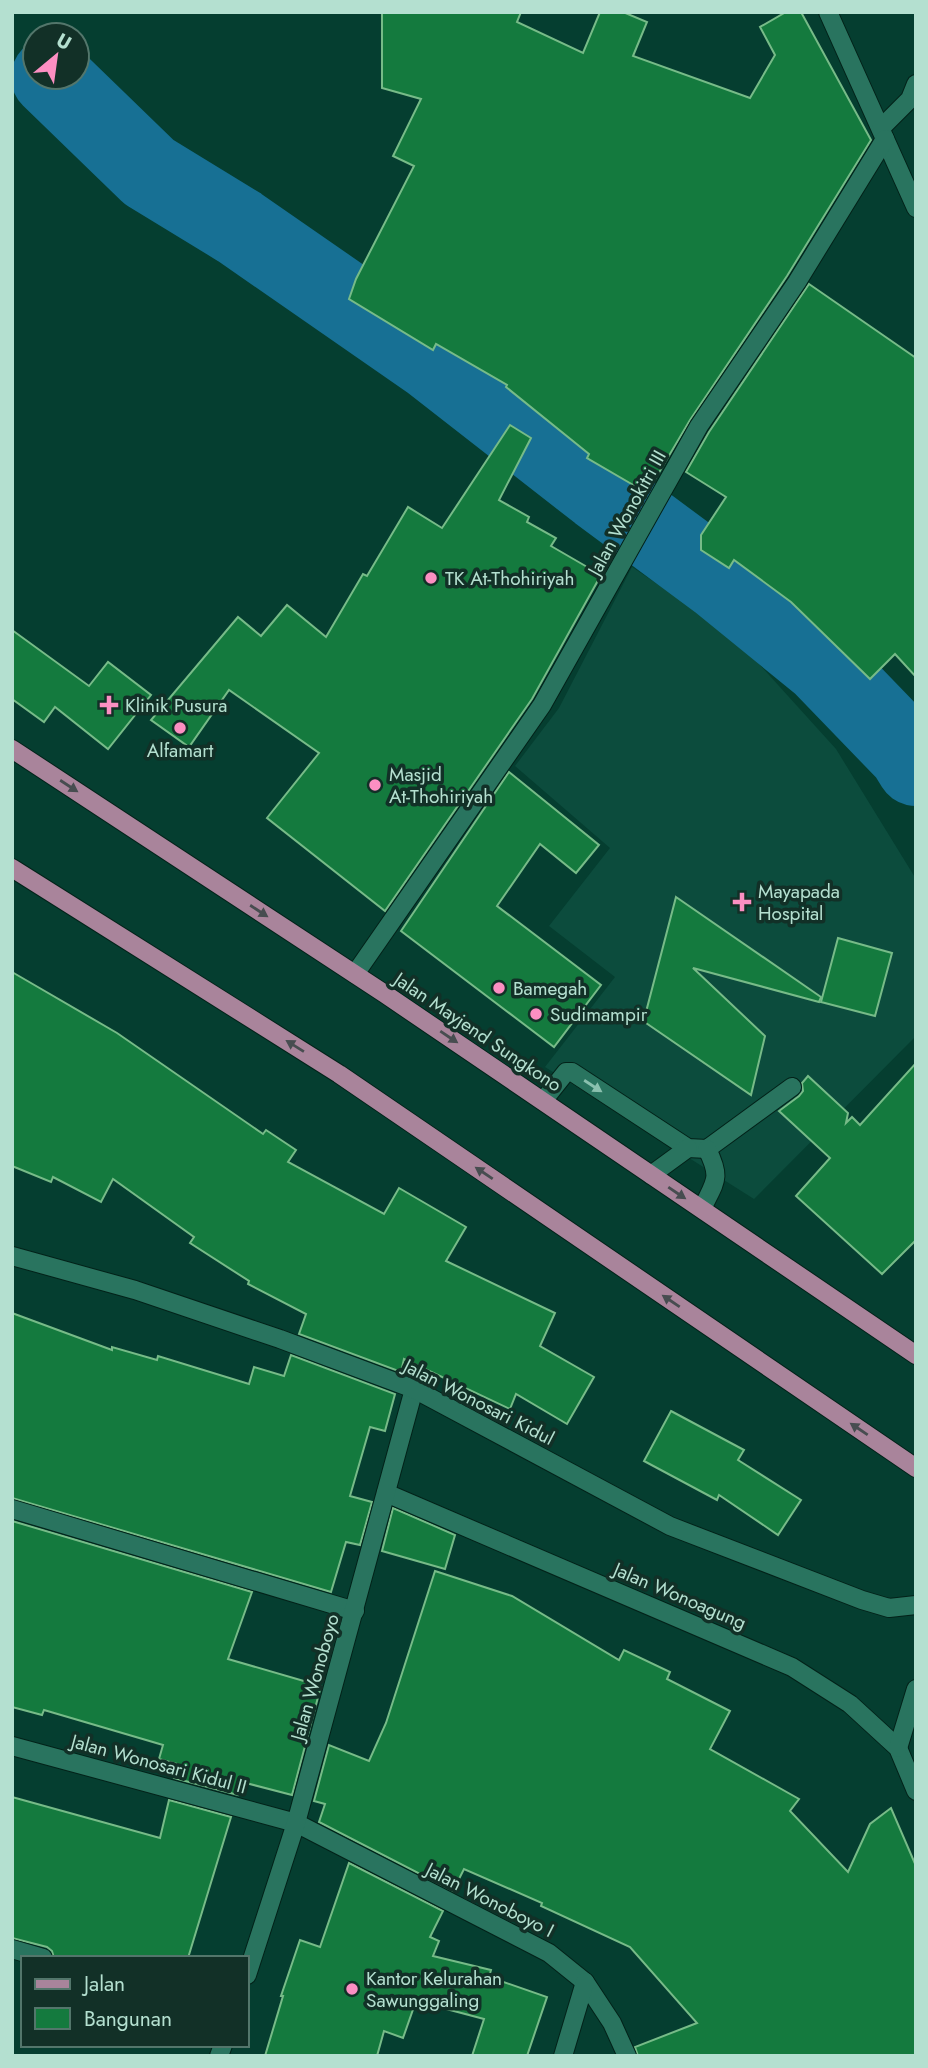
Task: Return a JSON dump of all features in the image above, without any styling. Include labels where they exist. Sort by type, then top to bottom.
[{"type":"main road","name":"Jalan Mayjend Sungkono","points":[[12,749],[355,974],[916,1355]]},
{"type":"main road","points":[[12,868],[339,1074],[916,1468]]},
{"type":"street","points":[[828,12],[916,208]]},
{"type":"street","name":"Jalan Wonokitri III","points":[[355,974],[542,705],[699,426],[797,282],[883,134],[910,99],[916,85]]},
{"type":"street","points":[[542,1101],[566,1072],[572,1072],[688,1148],[707,1149],[792,1087]]},
{"type":"street","points":[[651,1175],[688,1148]]},
{"type":"street","points":[[702,1209],[716,1178],[716,1170],[707,1149]]},
{"type":"street","name":"Jalan Wonosari Kidul","points":[[12,1256],[135,1290],[281,1339],[414,1389],[670,1526],[862,1601],[889,1608],[916,1605]]},
{"type":"street","name":"Jalan Wonoboyo","points":[[248,1972],[296,1823],[414,1389]]},
{"type":"street","name":"Jalan Wonoagung","points":[[386,1493],[792,1667],[850,1704],[898,1748],[916,1791]]},
{"type":"street","points":[[12,1509],[355,1611]]},
{"type":"street","points":[[898,1748],[916,1689]]},
{"type":"street","name":"Jalan Wonosari Kidul II","points":[[12,1746],[296,1823]]},
{"type":"street","name":"Jalan Wonoboyo I","points":[[296,1823],[549,1953],[585,1982],[612,2023],[627,2056]]},
{"type":"street","points":[[12,1949],[36,1956]]},
{"type":"street","points":[[563,2056],[585,1982]]},
{"type":"shaded area","name":"Mayapada Hospital","points":[[632,567],[732,634],[836,749],[916,879],[916,1036],[754,1199],[545,1067],[615,977],[549,926],[610,848],[515,766],[559,708]]},
{"type":"building","points":[[382,12],[521,12],[517,22],[583,53],[600,12],[623,12],[647,22],[633,56],[750,98],[775,55],[760,27],[786,12],[801,12],[871,140],[787,276],[690,420],[647,493],[587,458],[589,454],[506,387],[507,385],[436,344],[433,350],[349,299],[356,279],[414,166],[393,156],[421,99],[382,88]]},
{"type":"building","points":[[809,284],[916,358],[916,677],[895,654],[870,679],[791,602],[734,560],[729,568],[701,550],[701,535],[726,497],[686,472],[709,432]]},
{"type":"building","points":[[510,425],[531,438],[499,500],[529,517],[527,522],[556,538],[551,546],[601,575],[532,699],[385,911],[267,818],[319,753],[229,690],[189,747],[151,720],[238,617],[261,636],[287,605],[326,637],[363,574],[367,576],[408,507],[442,528]]},
{"type":"building","points":[[12,630],[89,686],[108,662],[151,695],[108,749],[55,707],[44,722],[12,699]]},
{"type":"building","points":[[509,772],[599,845],[576,873],[540,844],[497,906],[601,985],[554,1047],[401,931]]},
{"type":"building","points":[[676,897],[821,997],[819,1002],[693,968],[765,1036],[751,1095],[646,1023],[646,1012]]},
{"type":"building","points":[[838,938],[892,953],[875,1016],[821,1002]]},
{"type":"building","points":[[12,972],[117,1033],[263,1134],[266,1130],[296,1150],[288,1162],[384,1214],[399,1188],[466,1227],[446,1261],[555,1313],[540,1346],[594,1377],[567,1424],[516,1394],[510,1409],[404,1359],[401,1372],[299,1334],[306,1314],[248,1284],[249,1281],[190,1243],[194,1237],[113,1179],[101,1202],[53,1177],[51,1182],[12,1166]]},
{"type":"building","points":[[916,1063],[916,1240],[882,1274],[796,1196],[830,1158],[779,1111],[799,1096],[803,1091],[802,1083],[808,1076],[848,1113],[846,1123],[852,1117],[860,1125]]},
{"type":"building","points":[[12,1313],[112,1350],[112,1347],[157,1360],[158,1356],[249,1384],[254,1367],[284,1376],[291,1355],[395,1394],[385,1431],[370,1427],[350,1496],[372,1502],[360,1545],[346,1542],[331,1592],[12,1498]]},
{"type":"building","points":[[671,1411],[744,1450],[738,1460],[801,1500],[778,1535],[719,1495],[717,1500],[644,1461]]},
{"type":"building","points":[[393,1508],[455,1535],[445,1569],[382,1551]]},
{"type":"building","points":[[12,1521],[252,1592],[228,1659],[321,1686],[292,1795],[242,1782],[238,1795],[174,1778],[177,1764],[159,1759],[163,1745],[44,1710],[42,1715],[12,1707]]},
{"type":"building","points":[[435,1571],[512,1596],[619,1660],[624,1650],[670,1672],[667,1679],[730,1711],[710,1749],[799,1799],[790,1811],[848,1872],[870,1824],[891,1808],[916,1866],[916,2056],[638,2056],[635,2047],[697,2023],[630,1947],[541,1906],[542,1903],[464,1869],[453,1891],[319,1822],[325,1804],[314,1801],[329,1745],[369,1761],[386,1723]]},
{"type":"building","points":[[12,1797],[160,1838],[169,1800],[231,1817],[189,1956],[53,1956],[47,1947],[12,1938]]},
{"type":"building","points":[[349,1863],[443,1911],[430,1937],[439,1941],[433,1956],[491,1970],[489,1977],[547,1997],[527,2056],[472,2056],[484,2019],[416,2001],[403,2038],[384,2031],[377,2056],[265,2056],[300,1940],[320,1947]]},
{"type":"waterway","points":[[65,91],[149,172],[239,227],[432,361],[719,580],[822,664],[908,753],[916,766]]},
{"type":"place","name":"TK At-Thohiriyah","points":[[431,578]]},
{"type":"place","name":"Klinik Pusura","points":[[109,705]]},
{"type":"place","name":"Alfamart","points":[[180,728]]},
{"type":"place","name":"Masjid At-Thohiriyah","points":[[375,785]]},
{"type":"place","name":"Mayapada Hospital","points":[[742,902]]},
{"type":"place","name":"Bamegah","points":[[499,988]]},
{"type":"place","name":"Sudimampir","points":[[536,1014]]},
{"type":"place","name":"Kantor Kelurahan Sawunggaling","points":[[352,1989]]}]
